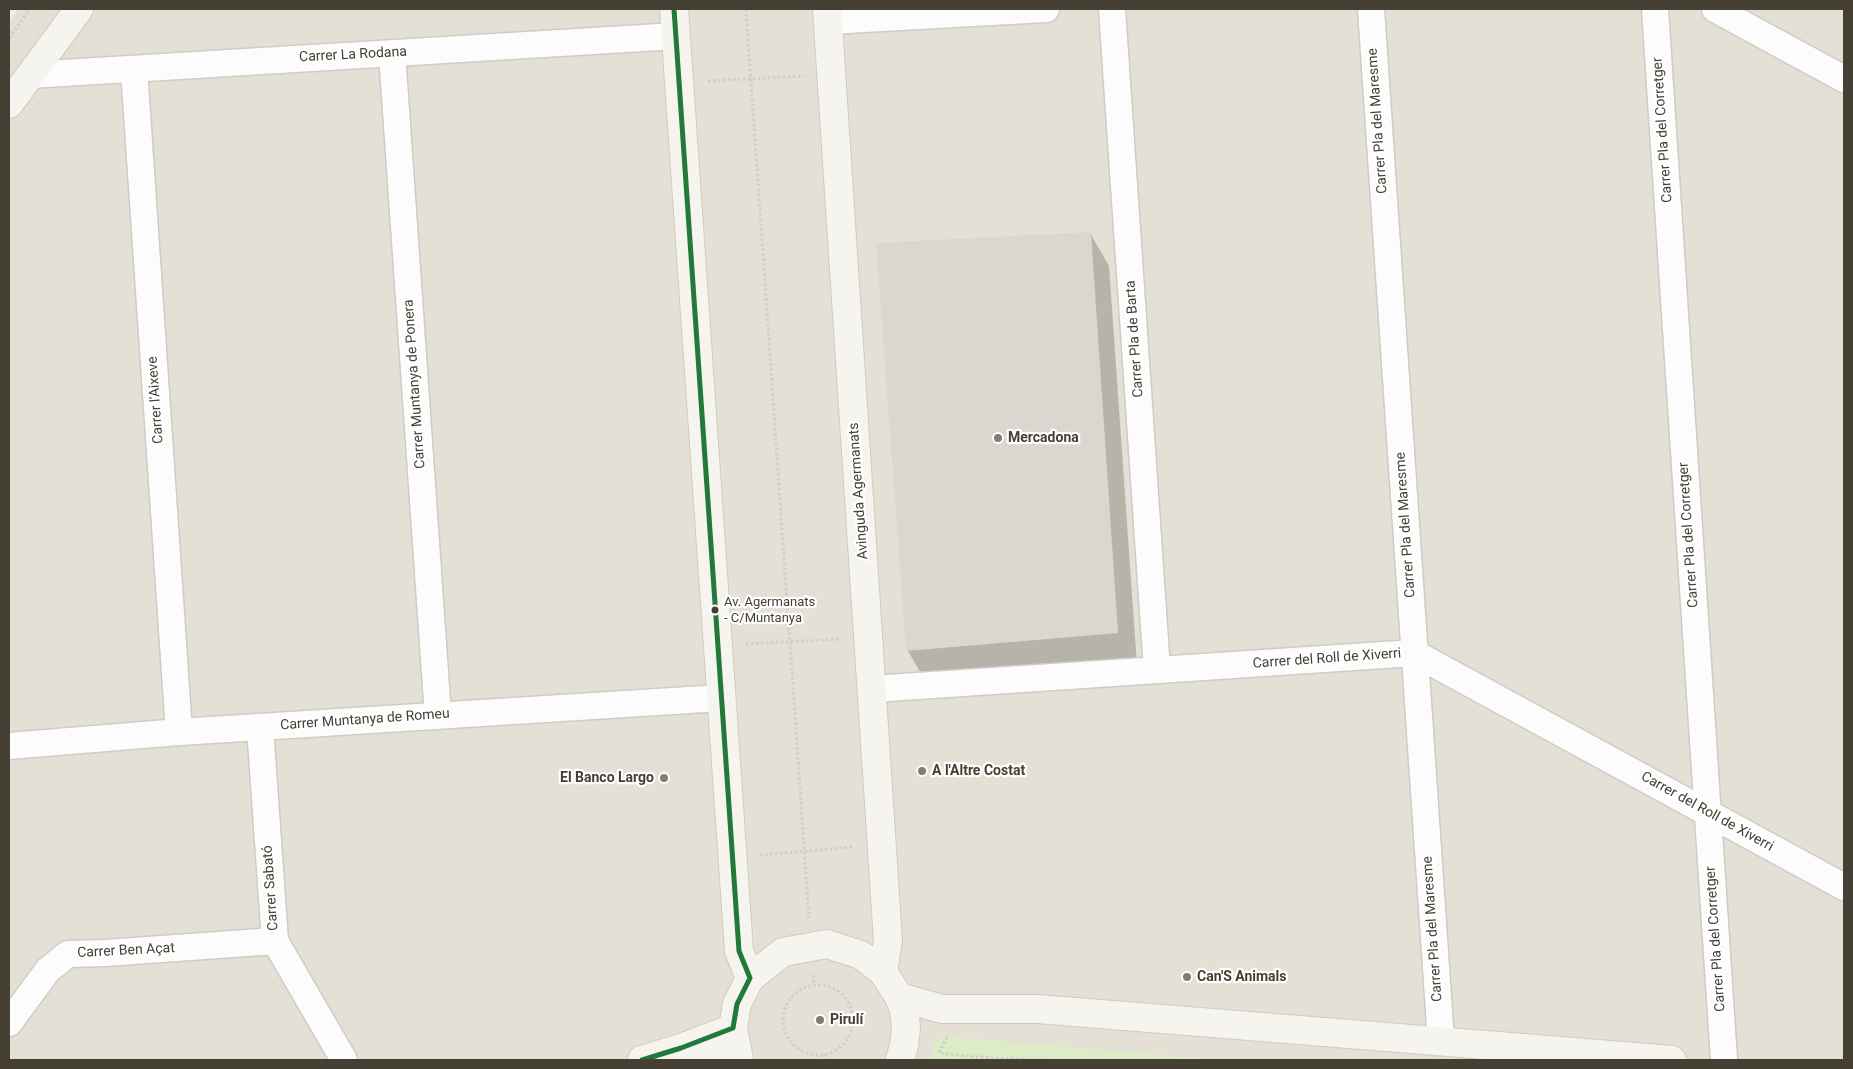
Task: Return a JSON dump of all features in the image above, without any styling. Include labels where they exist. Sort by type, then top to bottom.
[{"type":"street","points":[[9,104],[79,9]]},
{"type":"street","points":[[674,9],[739,951],[750,978]]},
{"type":"street","points":[[828,15],[1046,9]]},
{"type":"street","name":"Carrer Pla de Barta","points":[[1112,9],[1157,670]]},
{"type":"street","name":"Carrer Pla del Maresme","points":[[1371,9],[1441,1040]]},
{"type":"street","name":"Carrer Pla del Corretger","points":[[1655,9],[1724,1060]]},
{"type":"street","points":[[1715,9],[1844,79]]},
{"type":"street","name":"Avinguda Agermanats","points":[[828,15],[888,941],[883,972]]},
{"type":"street","name":"Carrer La Rodana","points":[[30,75],[676,36]]},
{"type":"street","name":"Carrer Muntanya de Ponera","points":[[392,53],[438,716]]},
{"type":"street","name":"Carrer l'Aixeve","points":[[134,69],[179,732]]},
{"type":"street","name":"Carrer del Roll de Xiverri","points":[[872,689],[1414,653],[1844,887]]},
{"type":"street","name":"Carrer Muntanya de Romeu","points":[[9,746],[179,732],[721,698]]},
{"type":"street","name":"Carrer Sabató","points":[[260,727],[275,941],[344,1060]]},
{"type":"street","name":"Carrer Ben Açat","points":[[9,1023],[48,970],[68,954],[275,941]]},
{"type":"street","points":[[739,1060],[733,1028],[737,1004],[750,978],[783,952],[827,944],[862,955],[883,972],[899,997],[904,1010],[906,1027],[902,1047]]},
{"type":"street","points":[[899,997],[951,1008],[1038,1009],[1672,1060]]},
{"type":"street","points":[[902,1047],[951,1008]]},
{"type":"street","points":[[642,1060],[681,1048],[733,1028]]},
{"type":"street","points":[[681,1048],[723,1060]]},
{"type":"path","points":[[9,38],[30,9]]},
{"type":"path","points":[[746,9],[814,985]]},
{"type":"path","points":[[680,83],[832,75]]},
{"type":"path","points":[[718,646],[868,638]]},
{"type":"path","points":[[732,857],[882,845]]},
{"type":"path","points":[[823,984],[834,988],[844,996],[851,1005],[854,1017],[848,1040],[839,1048],[824,1054],[816,1056],[794,1047],[787,1038],[782,1016],[792,996],[800,989],[823,984]]},
{"type":"path","points":[[951,1008],[939,1053],[990,1058],[1050,1060]]},
{"type":"path","points":[[824,1054],[826,1060]]},
{"type":"shaded area","points":[[18,9],[1844,9],[1844,1060],[9,1060],[9,22]]},
{"type":"green space","points":[[940,1036],[1219,1060],[927,1060]]},
{"type":"building","name":"Mercadona","points":[[1091,232],[1118,633],[906,651],[876,243]]},
{"type":"transit line","points":[[642,1060],[681,1048],[733,1028],[737,1004],[750,978],[739,951],[674,9]]},
{"type":"place","name":"Mercadona","points":[[998,438]]},
{"type":"place","name":"Av. Agermanats - C/Muntanya","points":[[715,610]]},
{"type":"place","name":"A l'Altre Costat","points":[[922,771]]},
{"type":"place","name":"El Banco Largo","points":[[664,778]]},
{"type":"place","name":"Can'S Animals","points":[[1187,977]]},
{"type":"place","name":"Pirulí","points":[[820,1020]]}]
